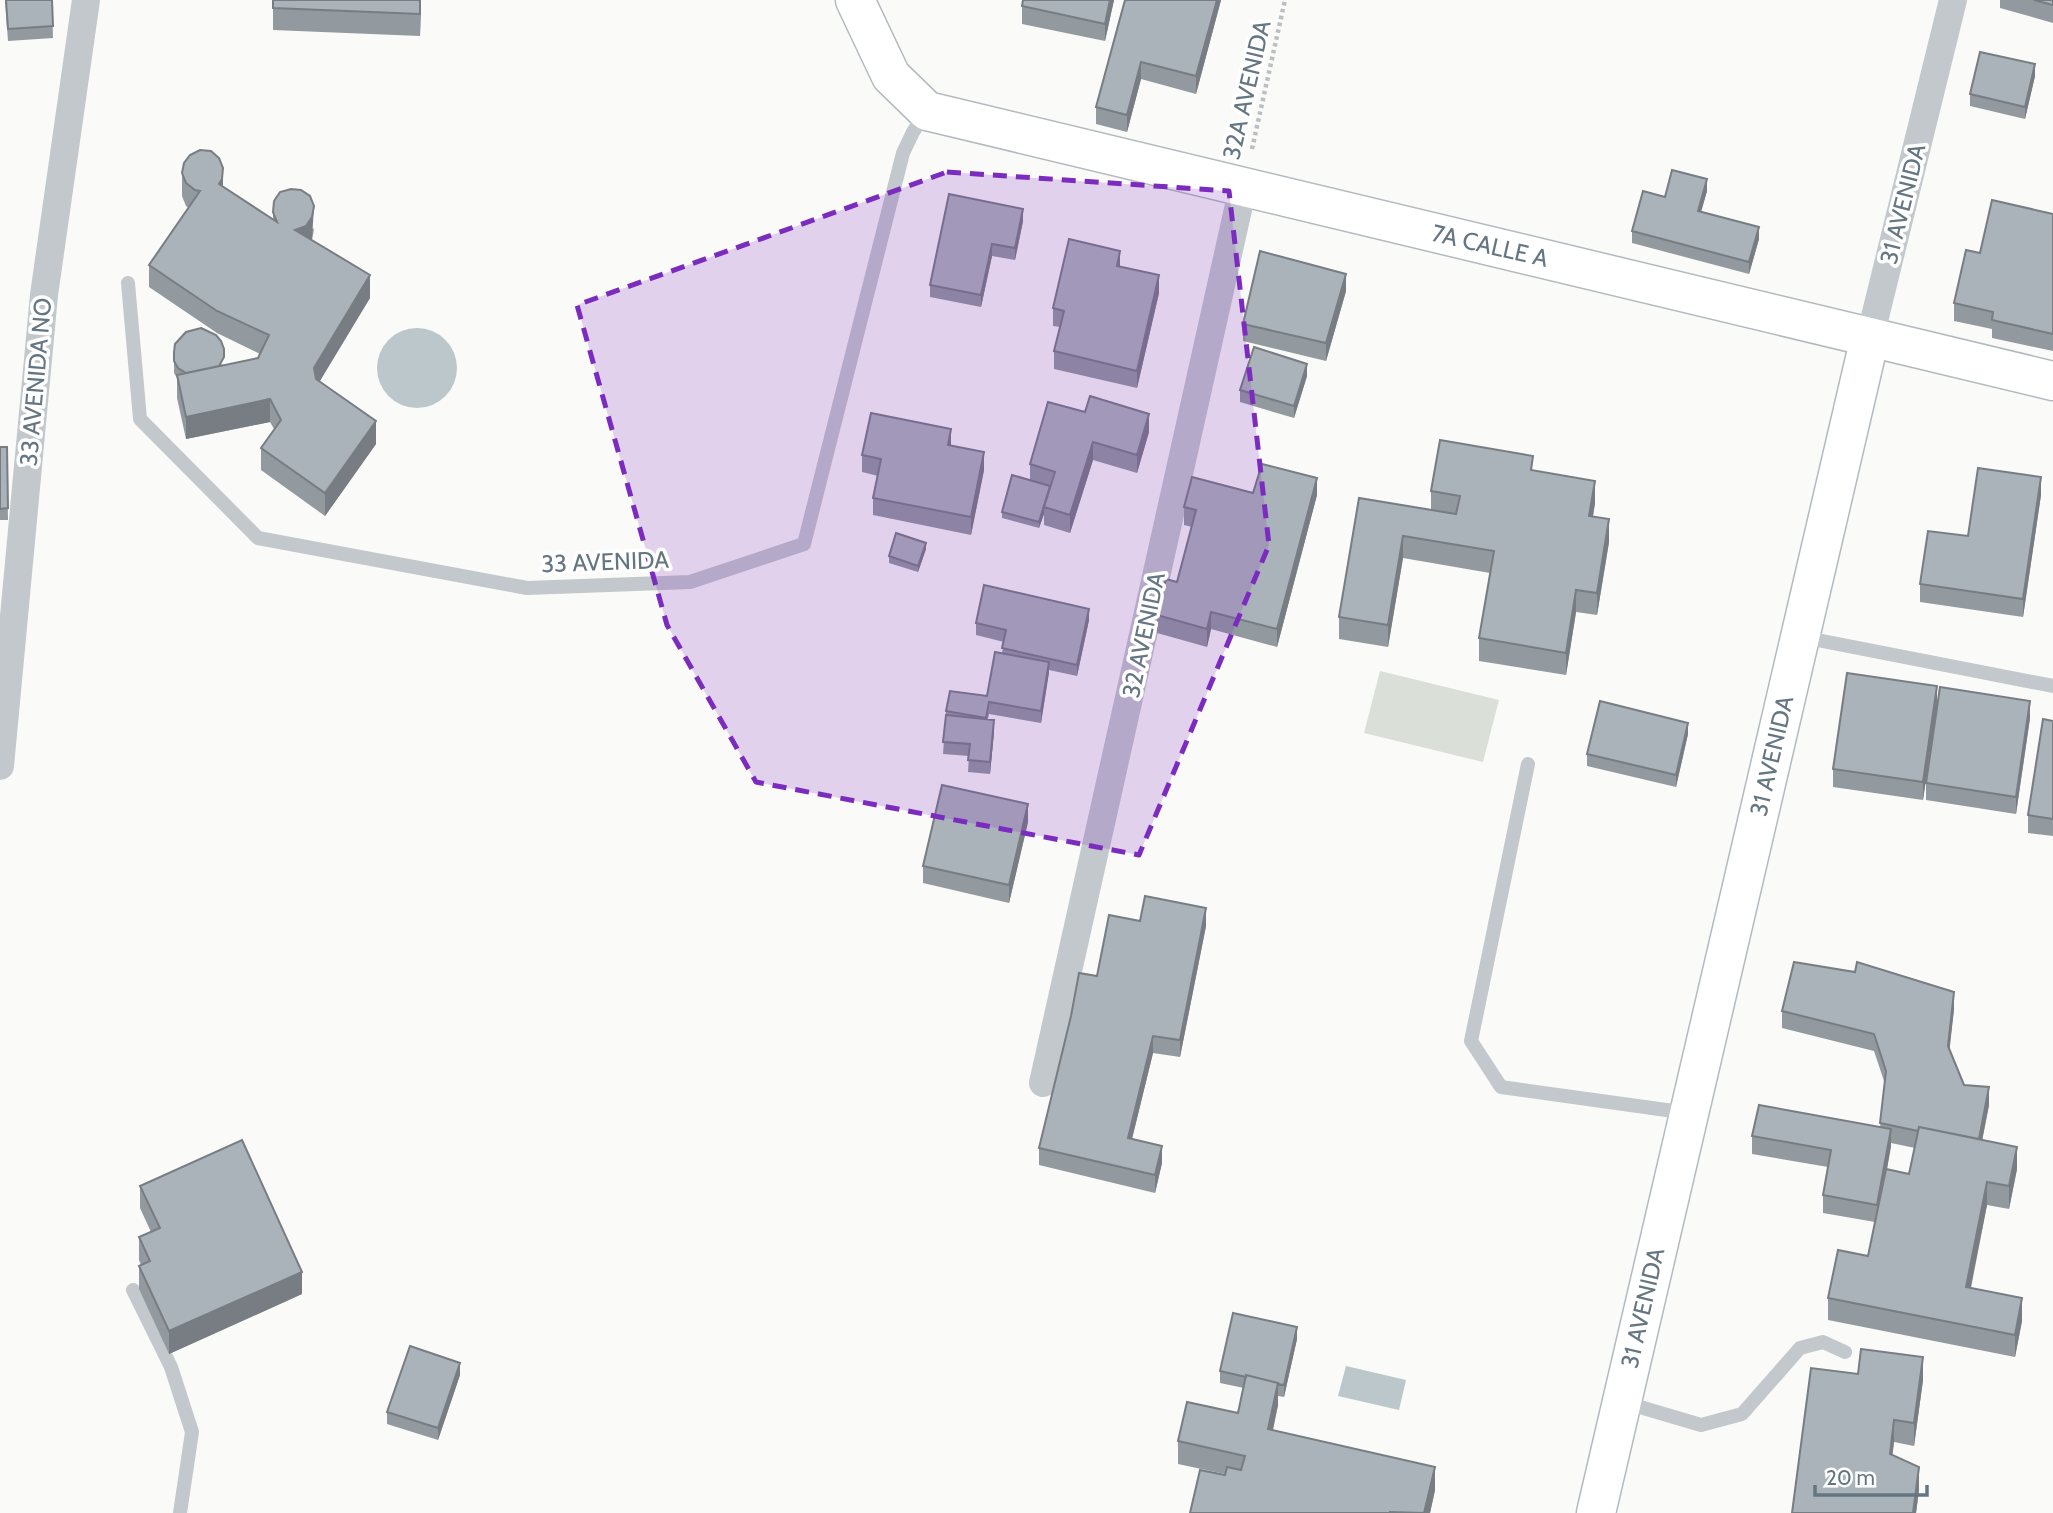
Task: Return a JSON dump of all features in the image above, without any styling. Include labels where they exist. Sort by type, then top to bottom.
[{"type":"street","name":"33 AVENIDA NO","points":[[0,766],[44,295],[86,0]]},
{"type":"street","points":[[855,0],[891,76],[927,111]]},
{"type":"street","name":"31 AVENIDA","points":[[1595,1513],[1870,337],[1953,0]]},
{"type":"street","name":"7A CALLE A","points":[[927,111],[2053,381]]},
{"type":"street","name":"32 AVENIDA","points":[[1043,1083],[1243,187]]},
{"type":"lane","name":"33 AVENIDA","points":[[128,283],[140,419],[258,538],[527,588],[690,582],[804,544],[903,153],[927,111]]},
{"type":"lane","points":[[1800,637],[2053,686]]},
{"type":"lane","points":[[1528,764],[1471,1041],[1501,1087],[1689,1114]]},
{"type":"lane","points":[[133,1290],[171,1367],[192,1432],[180,1513]]},
{"type":"lane","points":[[1621,1402],[1701,1425],[1742,1414],[1800,1348],[1823,1342],[1845,1352]]},
{"type":"path","name":"32A AVENIDA","points":[[1243,187],[1285,0]]},
{"type":"highlighted area","points":[[947,172],[1229,191],[1269,545],[1139,855],[756,782],[667,625],[577,305]]},
{"type":"shaded area","points":[[417,328],[432,331],[445,340],[454,353],[457,368],[454,383],[445,396],[432,405],[417,408],[402,405],[389,396],[380,383],[377,368],[380,353],[389,340],[402,331]]},
{"type":"shaded area","points":[[1380,671],[1499,700],[1483,762],[1364,733]]},
{"type":"shaded area","points":[[1346,1366],[1406,1380],[1399,1410],[1338,1396]]},
{"type":"building","points":[[6,0],[52,0],[53,26],[8,29]]},
{"type":"building","points":[[273,0],[420,0],[420,14],[273,8]]},
{"type":"building","points":[[1023,0],[1110,0],[1105,24],[1022,6]]},
{"type":"building","points":[[1125,0],[1217,0],[1196,76],[1141,62],[1127,115],[1096,107]]},
{"type":"building","points":[[2034,0],[2053,0],[2053,5]]},
{"type":"building","points":[[1980,52],[2035,64],[2025,107],[1970,94]]},
{"type":"building","points":[[200,150],[211,151],[219,158],[223,168],[219,184],[277,222],[273,212],[274,201],[280,192],[301,190],[310,196],[314,206],[312,217],[306,226],[295,230],[370,275],[314,368],[316,379],[376,421],[325,493],[261,448],[281,420],[270,399],[186,417],[177,375],[258,358],[269,335],[217,311],[149,265],[200,191],[186,183],[182,173],[184,163],[190,155]]},
{"type":"building","points":[[1672,170],[1707,179],[1698,211],[1759,227],[1749,262],[1632,231],[1643,191],[1665,197]]},
{"type":"building","points":[[949,194],[1023,209],[1015,248],[992,244],[981,295],[930,285]]},
{"type":"building","points":[[1992,200],[2053,214],[2053,334],[1992,320],[1993,312],[1954,303],[1966,250],[1980,253]]},
{"type":"building","points":[[1069,239],[1120,251],[1117,266],[1159,275],[1137,371],[1054,351],[1064,311],[1053,308]]},
{"type":"building","points":[[1260,251],[1346,274],[1326,343],[1243,324]]},
{"type":"building","points":[[201,328],[216,335],[221,341],[224,357],[219,366],[186,373],[178,368],[174,361],[175,344],[186,332]]},
{"type":"building","points":[[1254,347],[1307,364],[1294,406],[1240,390]]},
{"type":"building","points":[[1090,396],[1149,414],[1137,455],[1093,442],[1070,515],[1044,507],[1055,472],[1030,464],[1048,402],[1085,412]]},
{"type":"building","points":[[871,413],[951,429],[948,445],[984,452],[971,517],[873,498],[881,459],[862,455]]},
{"type":"building","points":[[1440,440],[1533,456],[1531,470],[1595,481],[1589,516],[1609,519],[1597,593],[1576,590],[1566,653],[1479,638],[1494,551],[1403,536],[1388,625],[1339,617],[1359,498],[1456,514],[1460,496],[1431,491]]},
{"type":"building","points":[[0,447],[7,447],[8,508],[0,509]]},
{"type":"building","points":[[1262,464],[1317,478],[1277,629],[1211,612],[1207,629],[1157,615],[1166,579],[1177,582],[1196,510],[1184,507],[1192,477],[1253,493]]},
{"type":"building","points":[[1978,468],[2041,477],[2023,599],[1920,584],[1928,531],[1968,536]]},
{"type":"building","points":[[1012,475],[1050,486],[1039,522],[1002,512]]},
{"type":"building","points":[[896,533],[926,543],[918,566],[889,556]]},
{"type":"building","points":[[984,585],[1089,609],[1077,665],[1002,648],[1006,630],[976,623]]},
{"type":"building","points":[[995,652],[1049,662],[1041,711],[989,702],[986,718],[946,711],[950,691],[987,696]]},
{"type":"building","points":[[1847,673],[1937,686],[1923,782],[1833,769]]},
{"type":"building","points":[[1940,687],[2030,701],[2016,797],[1926,783]]},
{"type":"building","points":[[1600,701],[1688,723],[1676,775],[1587,754]]},
{"type":"building","points":[[946,715],[994,720],[990,762],[968,760],[970,744],[943,742]]},
{"type":"building","points":[[2043,719],[2053,721],[2053,819],[2028,815]]},
{"type":"building","points":[[942,785],[1028,804],[1009,885],[923,866]]},
{"type":"building","points":[[1145,896],[1206,908],[1180,1040],[1153,1036],[1128,1138],[1162,1146],[1155,1175],[1039,1148],[1079,973],[1097,976],[1109,915],[1140,921]]},
{"type":"building","points":[[1794,962],[1855,972],[1857,962],[1954,992],[1948,1046],[1964,1085],[1989,1087],[1979,1139],[1919,1127],[1918,1131],[1880,1123],[1886,1071],[1874,1034],[1782,1011]]},
{"type":"building","points":[[1759,1105],[1891,1129],[1877,1205],[1823,1195],[1831,1150],[1752,1136]]},
{"type":"building","points":[[1919,1127],[2017,1147],[2009,1186],[1987,1182],[1966,1287],[2022,1298],[2015,1335],[1828,1298],[1838,1250],[1868,1256],[1886,1169],[1909,1174]]},
{"type":"building","points":[[242,1140],[302,1272],[169,1331],[139,1266],[150,1261],[139,1237],[160,1228],[140,1186]]},
{"type":"building","points":[[1233,1313],[1297,1327],[1284,1385],[1220,1371]]},
{"type":"building","points":[[410,1346],[460,1363],[438,1428],[387,1412]]},
{"type":"building","points":[[1861,1349],[1923,1357],[1914,1423],[1894,1420],[1890,1454],[1919,1467],[1913,1513],[1792,1513],[1811,1368],[1858,1374]]},
{"type":"building","points":[[1246,1375],[1278,1383],[1268,1429],[1435,1467],[1424,1513],[1190,1513],[1200,1470],[1225,1475],[1227,1467],[1241,1470],[1245,1456],[1178,1441],[1187,1402],[1238,1413]]}]
